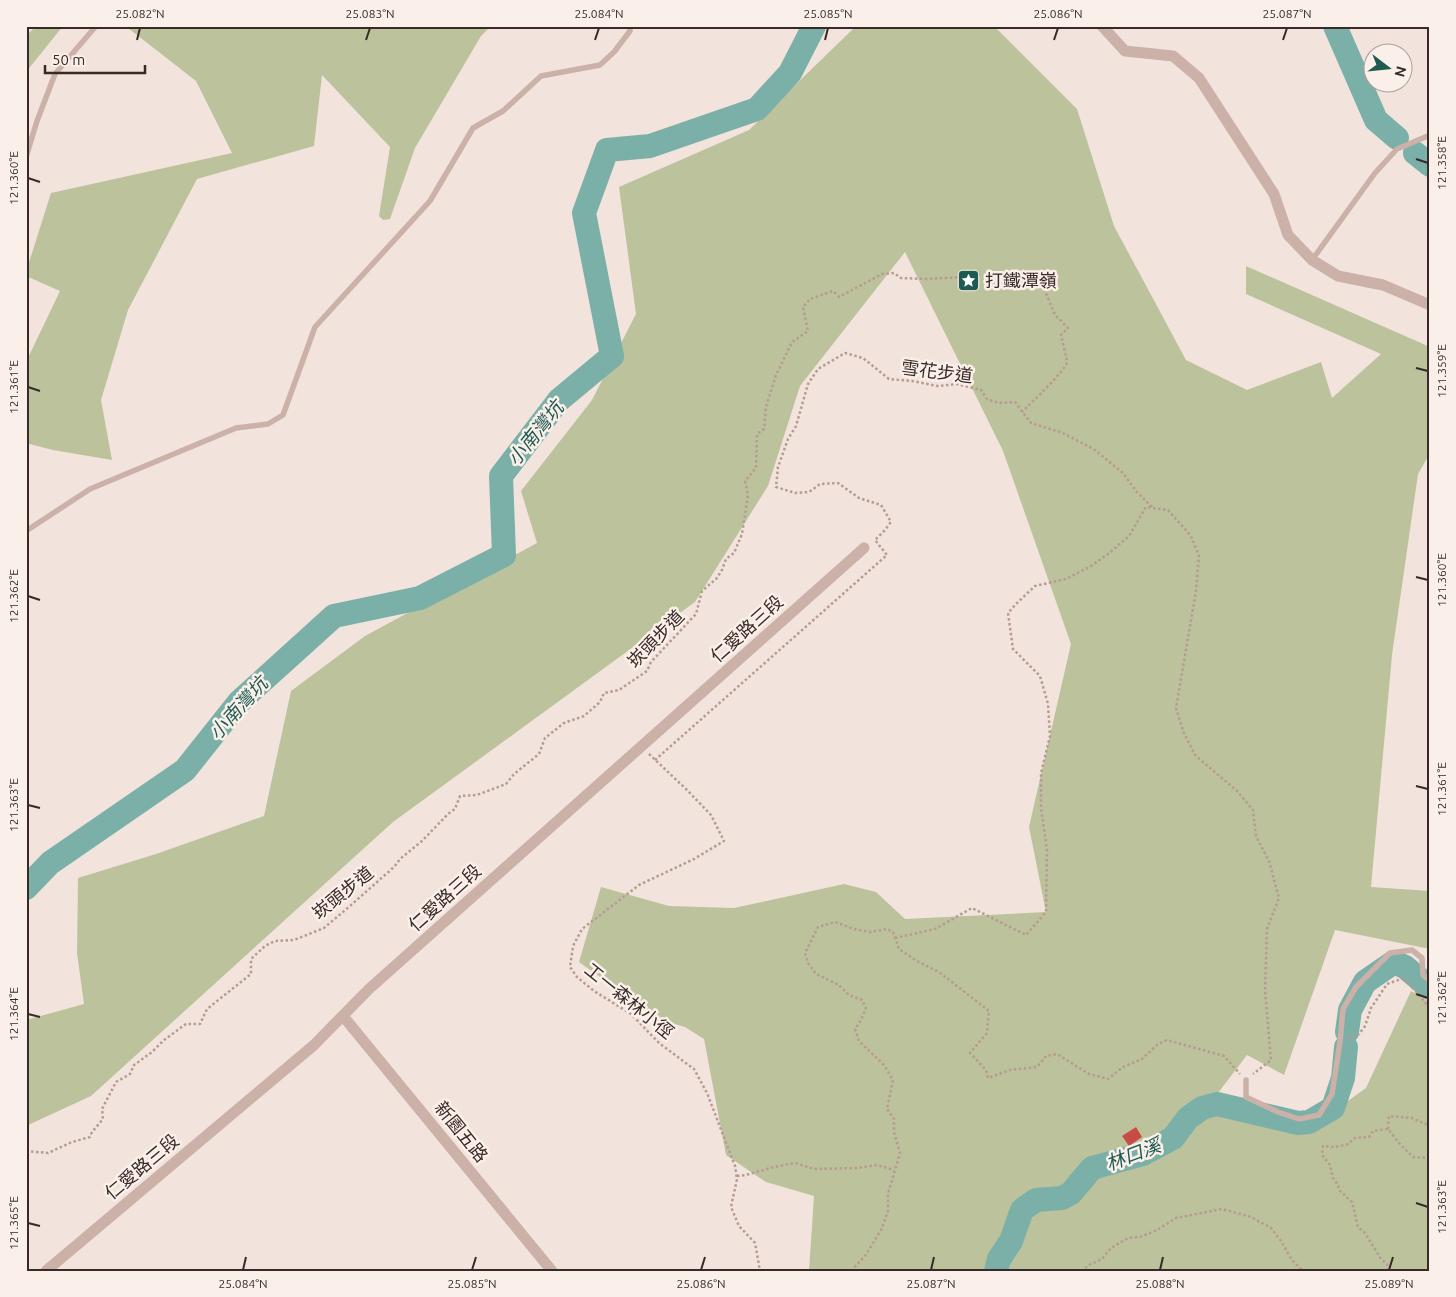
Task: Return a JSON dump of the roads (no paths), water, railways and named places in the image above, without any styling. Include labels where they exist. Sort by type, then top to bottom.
[{"type":"street","points":[[1102,26],[1125,51],[1173,56],[1199,78],[1274,194],[1288,235],[1312,260],[1338,276],[1383,285],[1430,305]]},
{"type":"street","name":"仁愛路三段","points":[[46,1271],[314,1045],[368,989],[864,548]]},
{"type":"street","name":"新園五路","points":[[343,1016],[552,1271]]},
{"type":"lane","points":[[26,157],[55,74],[96,26]]},
{"type":"lane","points":[[26,531],[90,489],[236,428],[268,424],[283,415],[315,327],[430,201],[473,128],[504,111],[541,76],[600,65],[614,52],[630,31],[630,26]]},
{"type":"lane","points":[[1312,260],[1374,173],[1397,149],[1430,135]]},
{"type":"lane","points":[[1246,1080],[1246,1097],[1278,1112],[1299,1119],[1319,1116],[1332,1094],[1343,1009],[1356,987],[1390,953],[1412,950],[1422,958],[1422,975],[1430,981]]},
{"type":"waterway","name":"小南灣坑","points":[[26,888],[50,863],[185,770],[239,702],[334,616],[420,598],[504,555],[501,476],[559,400],[612,356],[584,213],[607,150],[650,146],[757,109],[790,73],[814,26]]},
{"type":"waterway","name":"小南灣坑","points":[[1335,26],[1376,120],[1397,138]]},
{"type":"waterway","name":"小南灣坑","points":[[1415,153],[1430,165]]},
{"type":"waterway","name":"林口溪","points":[[1347,1032],[1350,1010],[1365,982],[1394,962],[1405,967],[1430,988]]},
{"type":"waterway","name":"林口溪","points":[[996,1271],[999,1259],[1011,1241],[1022,1210],[1036,1200],[1062,1198],[1071,1193],[1092,1168],[1143,1154],[1173,1138],[1188,1118],[1202,1108],[1217,1104],[1298,1123],[1309,1122],[1333,1108],[1343,1078],[1346,1047]]},
{"type":"place","name":"打鐵潭嶺","points":[[969,281]]}]
